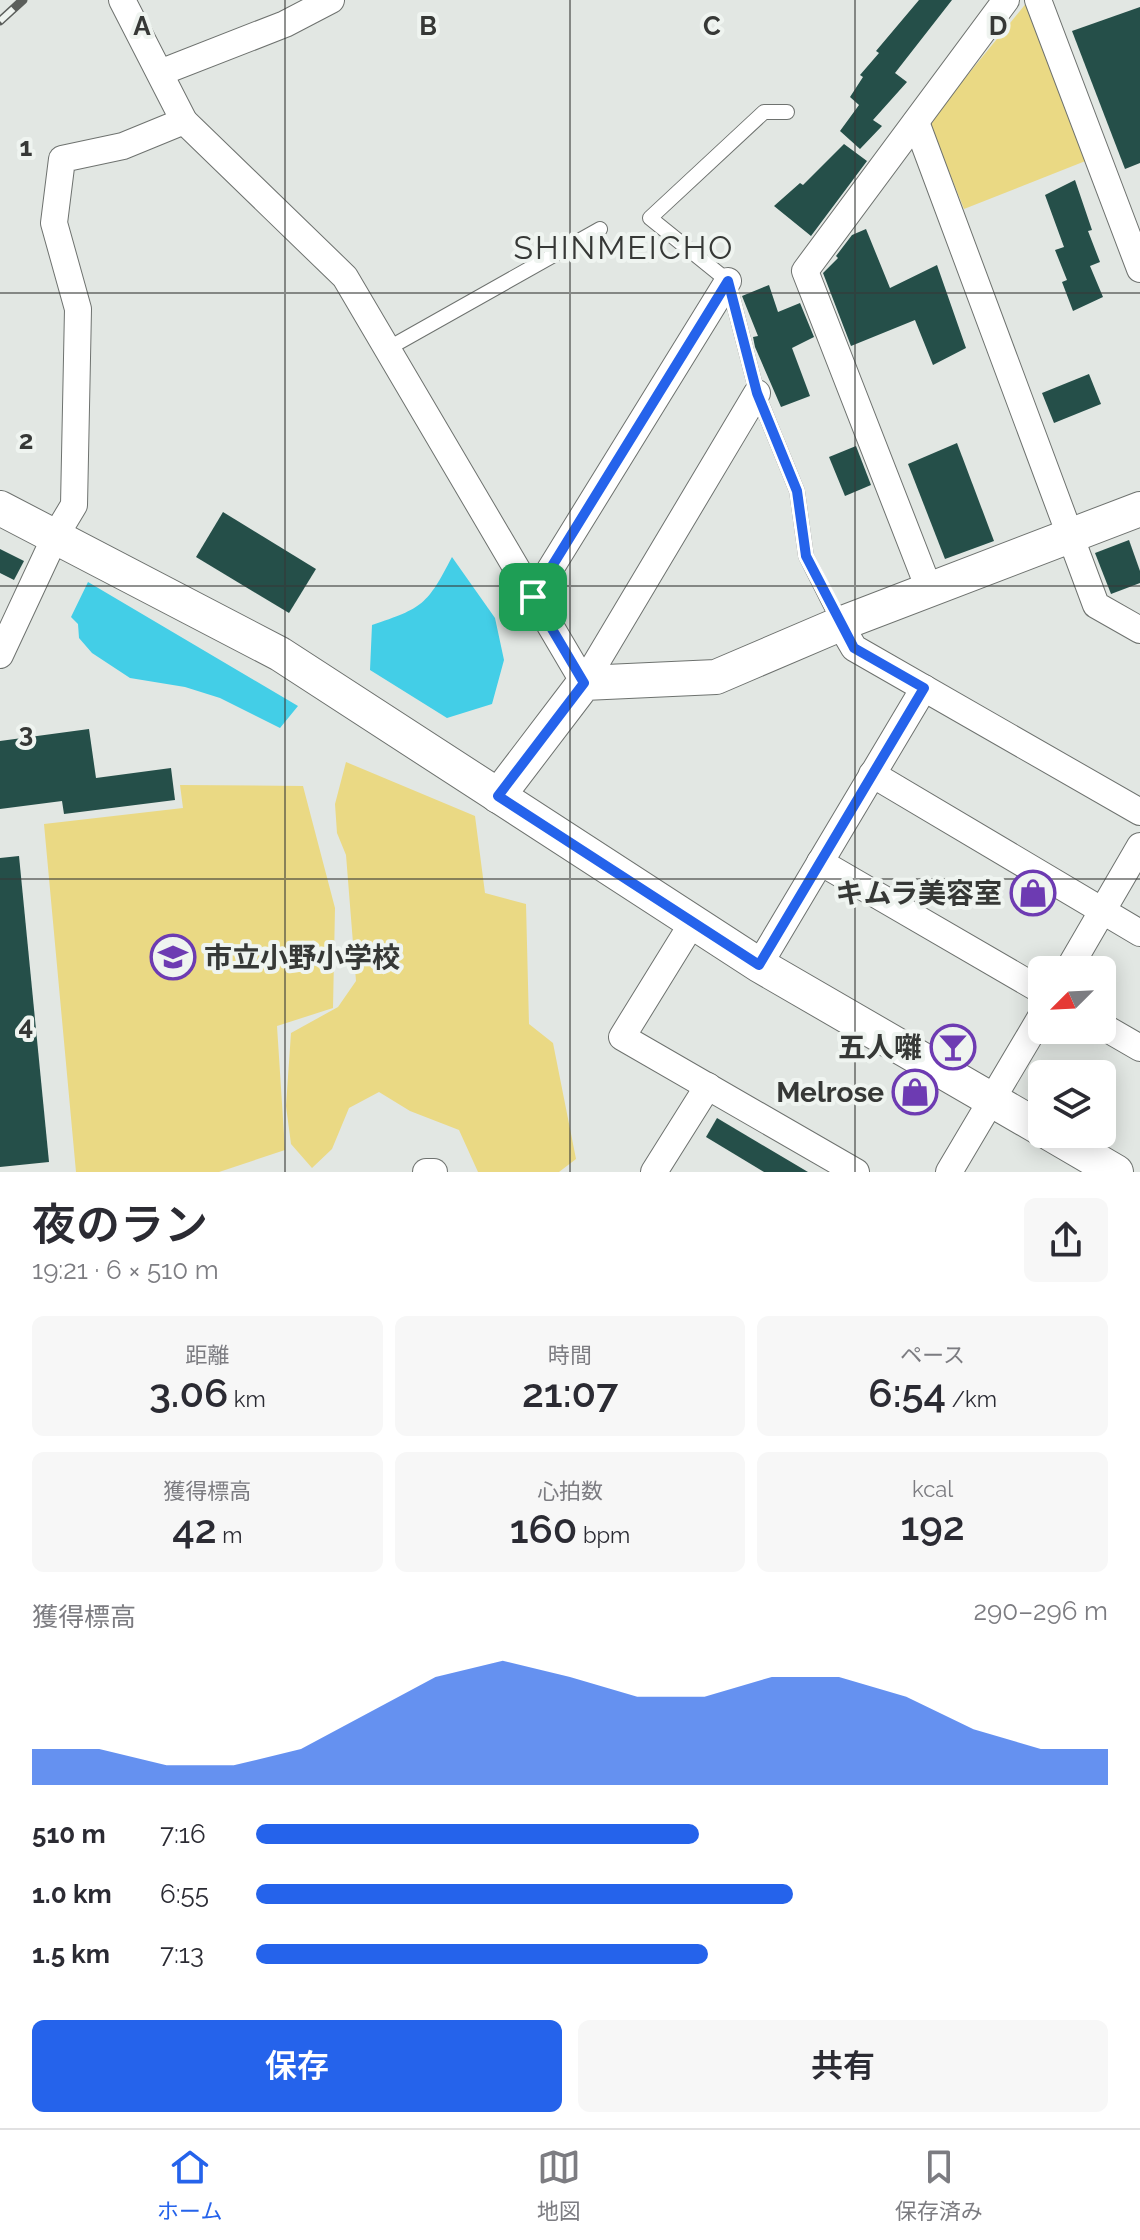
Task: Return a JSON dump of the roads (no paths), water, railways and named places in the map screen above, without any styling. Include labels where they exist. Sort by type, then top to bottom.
[{"type":"street","points":[[122,0],[162,72],[184,121],[345,277],[584,683]]},
{"type":"street","points":[[162,72],[285,24],[331,0]]},
{"type":"street","points":[[929,589],[805,271],[1006,0]]},
{"type":"street","points":[[1038,0],[1140,269]]},
{"type":"street","points":[[0,655],[56,535],[74,505],[78,309],[54,223],[62,159],[123,146],[184,121]]},
{"type":"street","points":[[916,122],[1096,605],[1140,630]]},
{"type":"street","points":[[533,597],[728,281]]},
{"type":"street","points":[[498,796],[584,683],[757,393]]},
{"type":"street","points":[[0,508],[280,654],[759,965],[1028,1121]]},
{"type":"street","points":[[584,683],[716,677],[840,624],[1140,509]]},
{"type":"street","points":[[840,624],[854,648],[1140,812]]},
{"type":"street","points":[[759,965],[924,688]]},
{"type":"street","points":[[872,774],[1140,933]]},
{"type":"street","points":[[1076,956],[1140,846]]},
{"type":"street","points":[[820,862],[1028,983]]},
{"type":"street","points":[[693,922],[622,1037],[856,1172]]},
{"type":"street","points":[[1116,1034],[1140,1048]]},
{"type":"street","points":[[949,1172],[1028,1039]]},
{"type":"street","points":[[654,1172],[708,1086]]},
{"type":"street","points":[[1075,1148],[1116,1172]]},
{"type":"street","points":[[426,1172],[434,1172]]},
{"type":"lane","points":[[787,112],[764,112],[650,218],[728,281],[757,393],[797,491],[806,556],[840,624]]},
{"type":"lane","points":[[387,349],[600,229]]},
{"type":"water","points":[[452,557],[495,618],[504,660],[492,704],[447,718],[370,670],[372,625],[422,603]]},
{"type":"water","points":[[88,582],[298,706],[280,728],[220,698],[185,687],[130,678],[92,653],[79,638],[78,624],[71,617]]},
{"type":"railway","points":[[0,21],[23,0]]},
{"type":"place","name":"キムラ美容室","points":[[1033,893]]},
{"type":"place","name":"市立小野小学校","points":[[173,957]]},
{"type":"place","name":"五人囃","points":[[953,1047]]},
{"type":"place","name":"Melrose","points":[[915,1092]]},
{"type":"district","name":"SHINMEICHO","points":[[624,248]]}]
